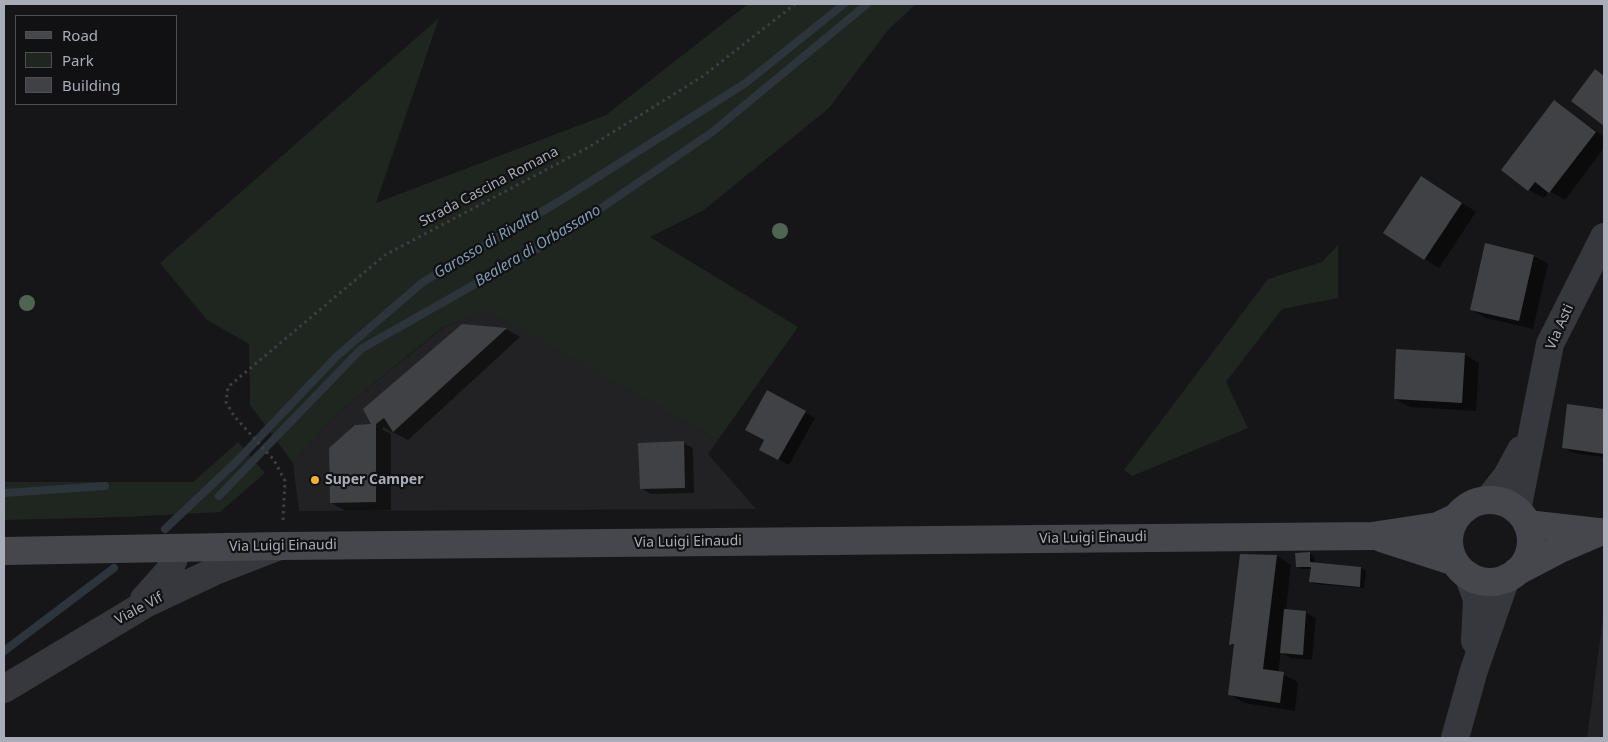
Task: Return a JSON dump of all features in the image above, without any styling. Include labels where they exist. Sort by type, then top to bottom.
[{"type":"main road","name":"Via Luigi Einaudi","points":[[4,551],[282,546],[1372,536],[1438,526],[1457,517],[1465,508],[1476,502],[1488,500],[1499,500],[1522,517],[1602,532]]},
{"type":"main road","points":[[1457,517],[1451,527],[1450,551],[1462,569]]},
{"type":"main road","points":[[1510,576],[1524,563],[1530,551],[1530,538],[1522,517]]},
{"type":"main road","name":"Via Luigi Einaudi","points":[[1372,536],[1415,547],[1462,569],[1480,580],[1493,581],[1510,576],[1558,550],[1602,532]]},
{"type":"street","name":"Via Asti","points":[[1522,517],[1534,424],[1550,344],[1604,239]]},
{"type":"street","name":"Via Asti","points":[[1488,500],[1507,476],[1534,424]]},
{"type":"street","name":"Viale Vif","points":[[4,689],[130,613],[215,571],[282,546]]},
{"type":"street","points":[[130,613],[156,588],[169,571],[178,548]]},
{"type":"street","points":[[1462,569],[1476,599],[1474,670]]},
{"type":"street","points":[[1455,738],[1474,670],[1510,576]]},
{"type":"path","name":"Strada Cascina Romana","points":[[282,546],[285,481],[274,460],[234,416],[226,402],[228,387],[385,255],[589,147],[703,76],[795,4]]},
{"type":"shaded area","points":[[487,309],[718,440],[708,454],[756,509],[299,511],[293,463],[334,416],[444,327]]},
{"type":"shaded area","points":[[1604,611],[1604,738],[1587,738]]},
{"type":"green space","points":[[748,4],[916,4],[888,30],[829,108],[704,210],[650,237],[798,327],[718,440],[487,310],[443,327],[334,416],[293,463],[250,405],[249,344],[207,320],[160,263],[439,18],[376,203],[606,115]]},
{"type":"green space","points":[[1338,245],[1338,298],[1282,309],[1226,382],[1248,428],[1132,476],[1124,470],[1268,279],[1322,262]]},
{"type":"green space","points":[[238,442],[265,473],[220,512],[126,517],[4,520],[4,482],[193,482]]},
{"type":"building","points":[[1595,69],[1604,76],[1604,126],[1571,101]]},
{"type":"building","points":[[1554,100],[1596,132],[1549,193],[1535,182],[1528,191],[1501,170]]},
{"type":"building","points":[[1421,176],[1462,203],[1424,260],[1383,233]]},
{"type":"building","points":[[1485,243],[1534,255],[1519,321],[1470,310]]},
{"type":"building","points":[[462,324],[507,328],[393,432],[384,418],[376,424],[376,502],[330,503],[329,448],[355,425],[371,424],[363,409]]},
{"type":"building","points":[[1396,349],[1465,353],[1462,403],[1394,399]]},
{"type":"building","points":[[767,390],[806,411],[778,460],[759,450],[764,440],[745,430]]},
{"type":"building","points":[[1567,404],[1604,409],[1604,454],[1562,448]]},
{"type":"building","points":[[684,441],[685,488],[640,489],[638,443]]},
{"type":"building","points":[[1310,552],[1310,562],[1361,567],[1360,587],[1309,582],[1311,567],[1296,567],[1295,553]]},
{"type":"building","points":[[1240,554],[1277,555],[1263,669],[1284,672],[1280,703],[1228,695],[1234,644],[1229,645]]},
{"type":"building","points":[[1284,609],[1306,611],[1303,655],[1280,653]]},
{"type":"waterway","name":"Garosso di Rivalta","points":[[165,529],[236,462],[337,356],[423,282],[563,199],[747,82],[844,4]]},
{"type":"waterway","name":"Bealera di Orbassano","points":[[219,496],[361,349],[563,234],[711,133],[867,4]]},
{"type":"waterway","name":"Bealera di Orbassano","points":[[4,493],[105,486]]},
{"type":"waterway","name":"Garosso di Rivalta","points":[[4,651],[114,568]]},
{"type":"place","name":"Super Camper","points":[[315,480]]}]
